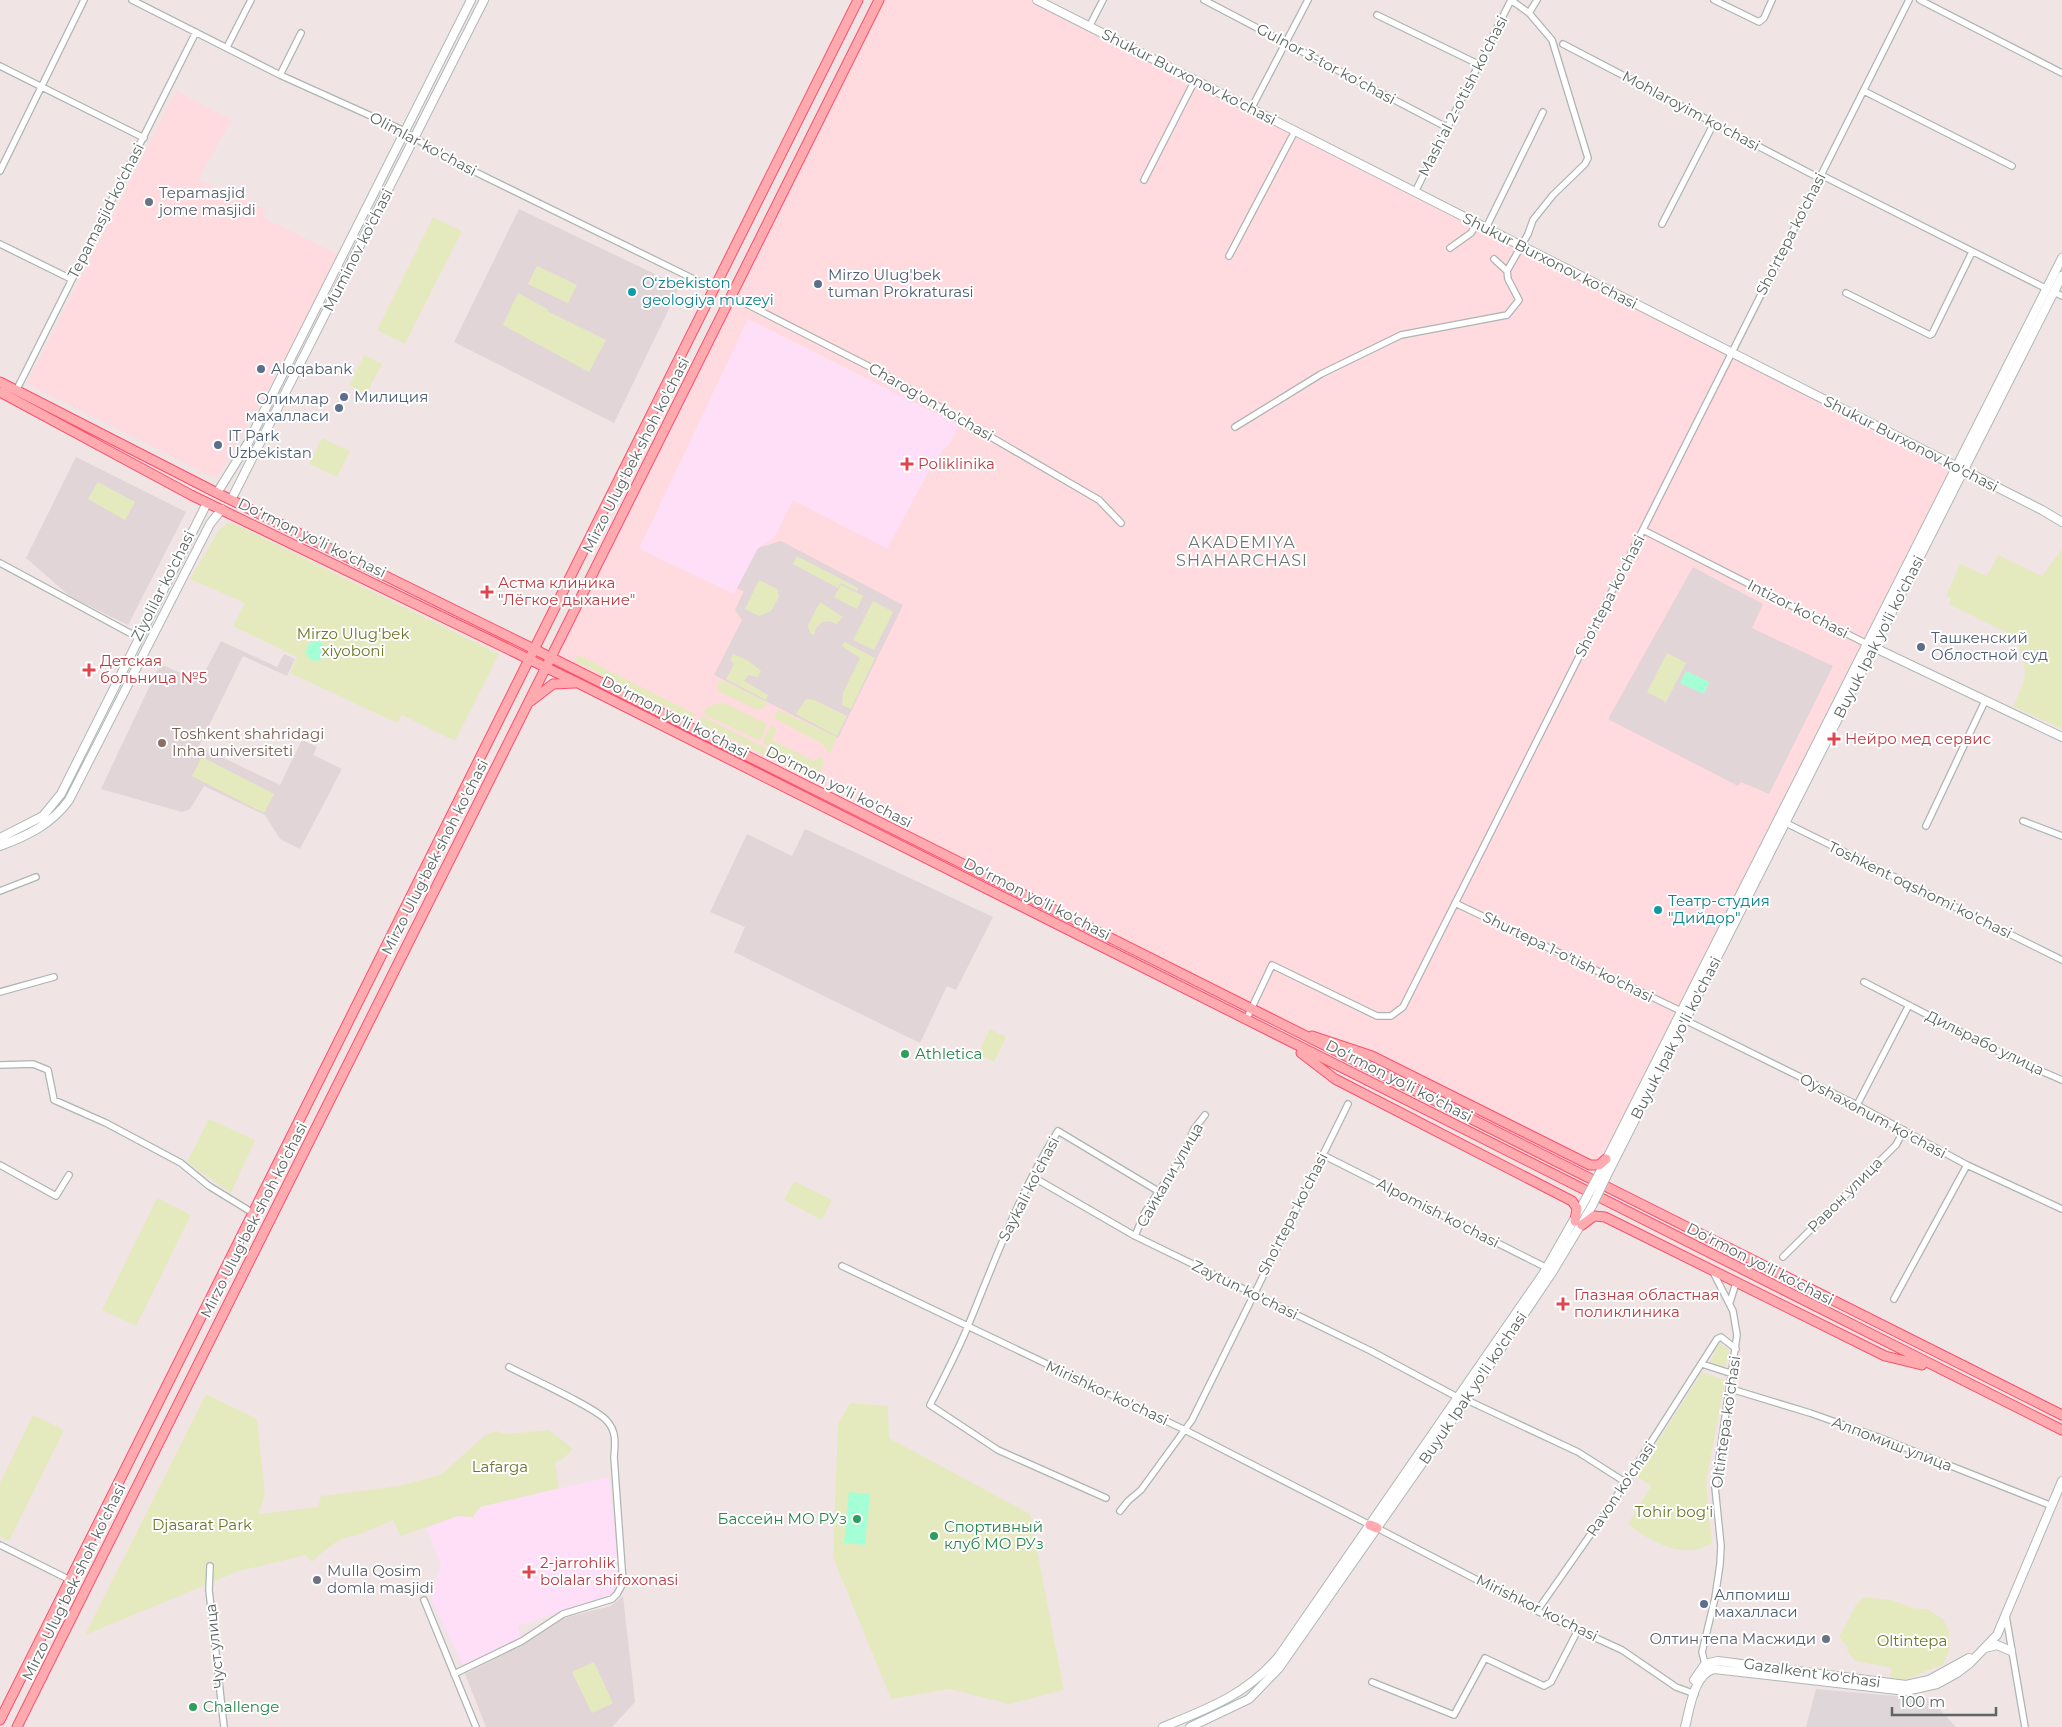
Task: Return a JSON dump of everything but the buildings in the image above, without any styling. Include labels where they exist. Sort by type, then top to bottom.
[{"type":"main road","name":"Muminov ko'chasi","points":[[217,493],[248,443],[471,0]]},
{"type":"main road","name":"Muminov ko'chasi","points":[[230,500],[484,0]]},
{"type":"main road","name":"Mirzo Ulug'bek shoh ko'chasi","points":[[0,1720],[858,0]]},
{"type":"main road","name":"Mirzo Ulug'bek shoh ko'chasi","points":[[17,1727],[879,0]]},
{"type":"main road","name":"Shukur Burxonov ko'chasi","points":[[1037,0],[2062,522]]},
{"type":"main road","points":[[760,196],[777,204]]},
{"type":"main road","name":"Buyuk Ipak yo'li ko'chasi","points":[[1163,1727],[1228,1699],[1261,1675],[1279,1656],[1374,1526],[1550,1270],[1588,1204],[1782,821],[2050,290],[2062,258]]},
{"type":"main road","name":"Buyuk Ipak yo'li ko'chasi","points":[[2050,290],[2062,276]]},
{"type":"main road","points":[[668,381],[684,389]]},
{"type":"main road","name":"Do‘rmon yo‘li ko‘chasi","points":[[0,382],[230,500],[550,658]]},
{"type":"main road","name":"Do‘rmon yo‘li ko‘chasi","points":[[1,394],[207,503],[580,684],[1939,1370],[2062,1430]]},
{"type":"main road","name":"Ziyolilar ko'chasi","points":[[0,838],[43,816],[58,798],[207,503],[217,493]]},
{"type":"main road","name":"Ziyolilar ko'chasi","points":[[0,846],[43,826],[60,812],[69,800],[210,524],[230,500]]},
{"type":"main road","name":"Intizor ko'chasi","points":[[1870,646],[2062,737]]},
{"type":"main road","name":"Do'rmon yo'li ko'chasi","points":[[550,658],[1035,901]]},
{"type":"main road","points":[[527,705],[552,684],[563,682],[580,684]]},
{"type":"main road","name":"Do‘rmon yo‘li ko‘chasi","points":[[1035,901],[2062,1416]]},
{"type":"main road","name":"Buyuk Ipak yo'li ko'chasi","points":[[1601,1178],[1606,1159],[1683,1016]]},
{"type":"main road","points":[[1288,1028],[1372,1056],[1590,1165],[1599,1165],[1606,1159]]},
{"type":"main road","points":[[1283,1039],[1335,1079],[1572,1201],[1577,1208],[1578,1223],[1594,1216],[1605,1217],[1885,1356],[1939,1370]]},
{"type":"main road","points":[[262,1195],[278,1203]]},
{"type":"main road","points":[[1982,1650],[1997,1635],[2006,1616],[2062,1481]]},
{"type":"main road","name":"Buyuk Ipak yo'li ko'chasi","points":[[1190,1727],[1240,1705],[1267,1682],[1285,1661],[1374,1526]]},
{"type":"main road","points":[[1982,1650],[1997,1645],[2011,1650]]},
{"type":"main road","name":"Gazalkent ko'chasi","points":[[1706,1668],[1723,1662],[1836,1680],[1912,1684],[1934,1678],[1982,1650]]},
{"type":"main road","points":[[1685,1727],[1696,1676],[1706,1668]]},
{"type":"main road","points":[[1680,1727],[1692,1693]]},
{"type":"street","points":[[0,171],[84,0]]},
{"type":"street","name":"Olimlar ko'chasi","points":[[132,0],[280,75],[405,132],[462,166],[714,289]]},
{"type":"street","points":[[227,47],[250,0]]},
{"type":"street","points":[[1089,27],[1103,0]]},
{"type":"street","name":"Gulnor 3-tor koʻchasi","points":[[1204,0],[1286,41],[1448,128]]},
{"type":"street","points":[[1251,109],[1308,0]]},
{"type":"street","points":[[1235,427],[1321,374],[1400,334],[1507,315],[1520,300],[1508,279],[1507,271],[1533,220],[1552,195],[1585,164],[1588,158],[1552,40],[1529,13],[1511,0]]},
{"type":"street","name":"Mash'al 2-o'tish ko'chasi","points":[[1415,192],[1511,0]]},
{"type":"street","points":[[1529,13],[1537,0]]},
{"type":"street","points":[[1714,0],[1759,22],[1764,18],[1772,0]]},
{"type":"street","name":"Sho'rtepa ko'chasi","points":[[1246,1020],[1272,965],[1377,1016],[1384,1018],[1394,1015],[1403,1007],[1909,0]]},
{"type":"street","points":[[1920,0],[2062,73]]},
{"type":"street","points":[[1377,15],[1480,65]]},
{"type":"street","name":"Tepamasjid ko'chasi","points":[[16,390],[196,32]]},
{"type":"street","points":[[280,75],[301,33]]},
{"type":"street","name":"Mohlaroyim ko'chasi","points":[[1563,44],[1714,124],[2062,296]]},
{"type":"street","points":[[0,66],[144,138]]},
{"type":"street","points":[[1144,180],[1195,80]]},
{"type":"street","points":[[1864,91],[2012,166]]},
{"type":"street","points":[[1486,228],[1543,112]]},
{"type":"street","points":[[1662,224],[1714,124]]},
{"type":"street","points":[[1228,256],[1295,131]]},
{"type":"street","points":[[1450,248],[1471,233],[1477,224]]},
{"type":"street","points":[[0,244],[71,279]]},
{"type":"street","points":[[1846,293],[1930,335],[1972,252]]},
{"type":"street","points":[[1494,259],[1507,271]]},
{"type":"street","name":"Charog'on ko'chasi","points":[[731,296],[921,395],[1100,500],[1122,523]]},
{"type":"street","name":"Intizor ko'chasi","points":[[1643,530],[1870,646]]},
{"type":"street","points":[[0,563],[139,638]]},
{"type":"street","points":[[1926,826],[1984,701]]},
{"type":"street","name":"Toshkent oqshomi ko'chasi","points":[[1782,821],[2062,960]]},
{"type":"street","points":[[2023,821],[2062,836]]},
{"type":"street","points":[[0,891],[36,878]]},
{"type":"street","name":"Shurtepa 1-o'tish ko'chasi","points":[[1455,903],[1683,1016]]},
{"type":"street","points":[[0,992],[54,977]]},
{"type":"street","name":"Дильрабо улица","points":[[1864,982],[2011,1058],[2062,1080]]},
{"type":"street","name":"Дильрабо улица","points":[[1857,1105],[1909,1005]]},
{"type":"street","name":"Oyshaxonum ko'chasi","points":[[1683,1016],[1857,1105],[1967,1165],[2062,1209]]},
{"type":"street","points":[[0,1065],[33,1064],[48,1070],[54,1100],[181,1163],[209,1186],[253,1212]]},
{"type":"street","name":"Sho'rtepa ko'chasi","points":[[1120,1511],[1128,1500],[1141,1490],[1192,1420],[1348,1104]]},
{"type":"street","name":"Сайкали улица","points":[[1136,1236],[1138,1225],[1158,1190],[1184,1153],[1194,1129],[1205,1115]]},
{"type":"street","name":"Равон улица","points":[[1783,1257],[1896,1145],[1904,1130]]},
{"type":"street","name":"Saykali ko'chasi","points":[[1106,1498],[998,1450],[930,1405],[968,1328],[997,1251],[1044,1153],[1058,1131],[1158,1190]]},
{"type":"street","name":"Alpomish ko'chasi","points":[[1323,1155],[1550,1270]]},
{"type":"street","points":[[0,1165],[56,1196],[69,1175]]},
{"type":"street","points":[[1894,1299],[1967,1165]]},
{"type":"street","name":"Zaytun ko'chasi","points":[[1033,1177],[1136,1236],[1394,1362],[1462,1400],[1471,1402],[1578,1452],[1625,1482]]},
{"type":"street","name":"Mirishkor ko'chasi","points":[[842,1266],[968,1328],[1185,1430],[1537,1611],[1622,1650],[1676,1687],[1692,1693]]},
{"type":"street","name":"Oltintepa ko'chasi","points":[[1706,1668],[1702,1652],[1715,1598],[1721,1546],[1715,1487],[1736,1349],[1736,1328],[1731,1307],[1713,1272]]},
{"type":"street","points":[[1731,1307],[1730,1296],[1736,1283]]},
{"type":"street","name":"Ravon ko'chasi","points":[[1537,1611],[1625,1482],[1719,1338],[1736,1349]]},
{"type":"street","points":[[1702,1364],[1733,1374]]},
{"type":"street","points":[[454,1674],[522,1641],[563,1614],[612,1600],[623,1583],[614,1458],[616,1438],[612,1428],[601,1415],[509,1367]]},
{"type":"street","name":"Алпомиш улица","points":[[1731,1388],[1810,1412],[2052,1506]]},
{"type":"street","points":[[0,1545],[70,1580]]},
{"type":"street","name":"Чуст улица","points":[[210,1566],[209,1590],[224,1727]]},
{"type":"street","points":[[424,1600],[476,1727]]},
{"type":"street","points":[[2006,1616],[2025,1727]]},
{"type":"street","points":[[1372,1682],[1454,1715],[1485,1658],[1487,1657],[1544,1686],[1551,1682],[1578,1630]]},
{"type":"shaded area","name":"AKADEMIYA SHAHARCHASI","points":[[879,0],[1037,0],[1956,467],[1606,1159],[1597,1166],[1372,1056],[1288,1028],[550,657]]},
{"type":"shaded area","points":[[176,91],[231,120],[198,180],[266,210],[262,217],[343,257],[218,477],[211,476],[27,383]]},
{"type":"shaded area","points":[[519,209],[680,286],[614,423],[454,342]]},
{"type":"shaded area","points":[[748,319],[959,425],[950,443],[936,458],[887,549],[793,500],[774,538],[758,548],[734,594],[639,549]]},
{"type":"shaded area","points":[[76,457],[186,512],[128,625],[71,597],[26,558]]},
{"type":"shaded area","points":[[781,541],[903,605],[838,738],[714,675],[742,620],[735,610],[744,591],[736,588],[758,548]]},
{"type":"shaded area","points":[[1693,567],[1763,604],[1752,628],[1833,666],[1769,794],[1741,782],[1738,786],[1608,719]]},
{"type":"shaded area","name":"Toshkent shahridagi Inha universiteti","points":[[221,641],[277,667],[284,654],[295,659],[287,676],[243,656],[199,746],[280,785],[302,740],[317,747],[313,755],[342,769],[300,849],[280,839],[265,815],[204,786],[190,809],[182,812],[101,789],[160,664],[200,681]]},
{"type":"shaded area","points":[[316,641],[323,644],[326,651],[323,658],[316,661],[309,658],[306,651],[309,644]]},
{"type":"shaded area","points":[[1686,671],[1709,682],[1704,694],[1680,683]]},
{"type":"shaded area","points":[[805,829],[993,917],[956,990],[947,986],[920,1043],[734,952],[745,927],[710,912],[747,834],[792,856]]},
{"type":"shaded area","name":"2-jarrohlik bolalar shifoxonasi","points":[[609,1477],[620,1581],[615,1589],[609,1595],[518,1626],[520,1639],[463,1665],[431,1599],[441,1563],[426,1528],[458,1516],[473,1517],[480,1507]]},
{"type":"shaded area","name":"Бассейн МО РУз","points":[[849,1492],[870,1494],[865,1545],[844,1543]]},
{"type":"shaded area","points":[[623,1596],[635,1702],[612,1727],[486,1727],[465,1674],[521,1645],[560,1619],[611,1606]]},
{"type":"shaded area","points":[[1816,1689],[1930,1699],[1956,1727],[1806,1727]]},
{"type":"green space","points":[[433,217],[462,231],[405,344],[377,330]]},
{"type":"green space","points":[[537,266],[577,285],[568,303],[528,284]]},
{"type":"green space","points":[[518,293],[549,310],[547,311],[606,340],[589,372],[503,325]]},
{"type":"green space","points":[[364,355],[382,364],[366,394],[349,385]]},
{"type":"green space","points":[[322,438],[350,451],[337,477],[309,464]]},
{"type":"green space","points":[[98,482],[135,502],[125,520],[88,499]]},
{"type":"green space","name":"Mirzo Ulug'bek xiyoboni","points":[[228,523],[233,523],[499,654],[455,741],[402,715],[397,723],[290,673],[297,657],[233,626],[245,603],[190,579],[219,530]]},
{"type":"green space","points":[[2062,549],[2062,729],[2013,706],[2022,686],[2025,672],[2015,637],[1949,604],[1951,598],[1946,596],[1960,564],[1987,576],[1998,555],[2042,576]]},
{"type":"green space","points":[[797,556],[858,588],[857,591],[841,583],[838,588],[793,564]]},
{"type":"green space","points":[[759,580],[777,589],[779,597],[771,611],[759,616],[745,609]]},
{"type":"green space","points":[[841,585],[863,596],[857,609],[834,597]]},
{"type":"green space","points":[[873,601],[893,612],[874,650],[853,640]]},
{"type":"green space","points":[[820,602],[843,617],[836,624],[828,621],[822,623],[814,635],[810,633],[808,625]]},
{"type":"green space","points":[[844,642],[875,658],[851,709],[842,705],[843,693],[860,658],[842,646]]},
{"type":"green space","points":[[1667,653],[1686,663],[1666,702],[1647,692]]},
{"type":"green space","points":[[733,654],[747,660],[761,671],[758,677],[748,675],[744,681],[768,695],[766,700],[726,679],[734,664],[730,660]]},
{"type":"green space","points":[[578,655],[695,714],[695,716],[691,719],[575,661]]},
{"type":"green space","points":[[724,681],[767,702],[763,709],[757,710],[718,691],[718,683]]},
{"type":"green space","points":[[806,699],[814,700],[847,716],[837,736],[796,714]]},
{"type":"green space","points":[[723,702],[767,724],[760,741],[703,714],[707,707]]},
{"type":"green space","points":[[778,710],[837,737],[829,755],[824,745],[774,718]]},
{"type":"green space","points":[[702,716],[817,774],[815,778],[812,779],[701,724],[699,722]]},
{"type":"green space","points":[[771,725],[775,727],[776,732],[772,740],[814,761],[822,756],[824,763],[820,772],[762,743]]},
{"type":"green space","points":[[202,757],[274,794],[264,813],[192,776]]},
{"type":"green space","points":[[990,1029],[1006,1037],[994,1062],[978,1054]]},
{"type":"green space","points":[[209,1119],[255,1140],[231,1193],[187,1162]]},
{"type":"green space","points":[[794,1181],[832,1200],[822,1220],[784,1200]]},
{"type":"green space","points":[[157,1198],[191,1215],[136,1326],[102,1310]]},
{"type":"green space","points":[[1719,1343],[1729,1350],[1726,1367],[1710,1362]]},
{"type":"green space","name":"Tohir bog‘i","points":[[1702,1372],[1725,1380],[1706,1483],[1712,1544],[1698,1549],[1676,1549],[1658,1543],[1628,1524],[1651,1486],[1636,1476]]},
{"type":"green space","points":[[206,1394],[257,1419],[265,1494],[259,1514],[318,1507],[321,1496],[399,1486],[442,1474],[485,1435],[497,1431],[504,1434],[549,1430],[573,1449],[564,1458],[555,1462],[559,1488],[480,1507],[473,1517],[458,1516],[401,1536],[393,1520],[356,1536],[350,1536],[338,1541],[312,1562],[306,1555],[239,1571],[85,1635]]},
{"type":"green space","name":"Спортивный клуб МО РУз","points":[[850,1403],[888,1406],[889,1438],[1030,1514],[1064,1690],[1009,1704],[949,1689],[891,1699],[833,1557],[838,1424]]},
{"type":"green space","points":[[33,1415],[64,1430],[9,1541],[0,1537],[0,1483]]},
{"type":"green space","name":"Oltintepa","points":[[1863,1597],[1891,1600],[1913,1608],[1929,1610],[1943,1619],[1949,1631],[1949,1652],[1943,1664],[1908,1679],[1889,1680],[1892,1668],[1856,1661],[1847,1652],[1848,1648],[1839,1637],[1856,1605]]},
{"type":"green space","points":[[594,1662],[613,1703],[592,1713],[572,1672]]},
{"type":"place","name":"Tepamasjid jome masjidi","points":[[149,202]]},
{"type":"place","name":"Mirzo Ulug'bek tuman Prokraturasi","points":[[818,284]]},
{"type":"place","name":"Oʻzbekiston geologiya muzeyi","points":[[632,292]]},
{"type":"place","name":"Aloqabank","points":[[261,369]]},
{"type":"place","name":"Милиция","points":[[344,397]]},
{"type":"place","name":"Олимлар махалласи","points":[[339,408]]},
{"type":"place","name":"IT Park Uzbekistan","points":[[218,445]]},
{"type":"place","name":"Poliklinika","points":[[907,464]]},
{"type":"place","name":"Астма клиника \"Лёгкое дыхание\"","points":[[487,592]]},
{"type":"place","name":"Ташкенский Облостной суд","points":[[1921,647]]},
{"type":"place","name":"Детская больница №5","points":[[89,670]]},
{"type":"place","name":"Нейро мед сервис","points":[[1834,739]]},
{"type":"place","name":"Toshkent shahridagi Inha universiteti","points":[[162,743]]},
{"type":"place","name":"Театр-студия \"Дийдор\"","points":[[1658,910]]},
{"type":"place","name":"Athletica","points":[[905,1054]]},
{"type":"place","name":"Глазная областная поликлиника","points":[[1563,1304]]},
{"type":"place","name":"Бассейн МО РУз","points":[[857,1519]]},
{"type":"place","name":"Спортивный клуб МО РУз","points":[[934,1536]]},
{"type":"place","name":"2-jarrohlik bolalar shifoxonasi","points":[[529,1572]]},
{"type":"place","name":"Mulla Qosim domla masjidi","points":[[317,1580]]},
{"type":"place","name":"Алпомиш махалласи","points":[[1704,1604]]},
{"type":"place","name":"Олтин тепа Масжиди","points":[[1826,1639]]},
{"type":"place","name":"Challenge","points":[[193,1707]]},
{"type":"district","name":"AKADEMIYA SHAHARCHASI","points":[[1242,551]]},
{"type":"park label","name":"Lafarga","points":[[500,1467]]},
{"type":"park label","name":"Djasarat Park","points":[[202,1525]]}]
